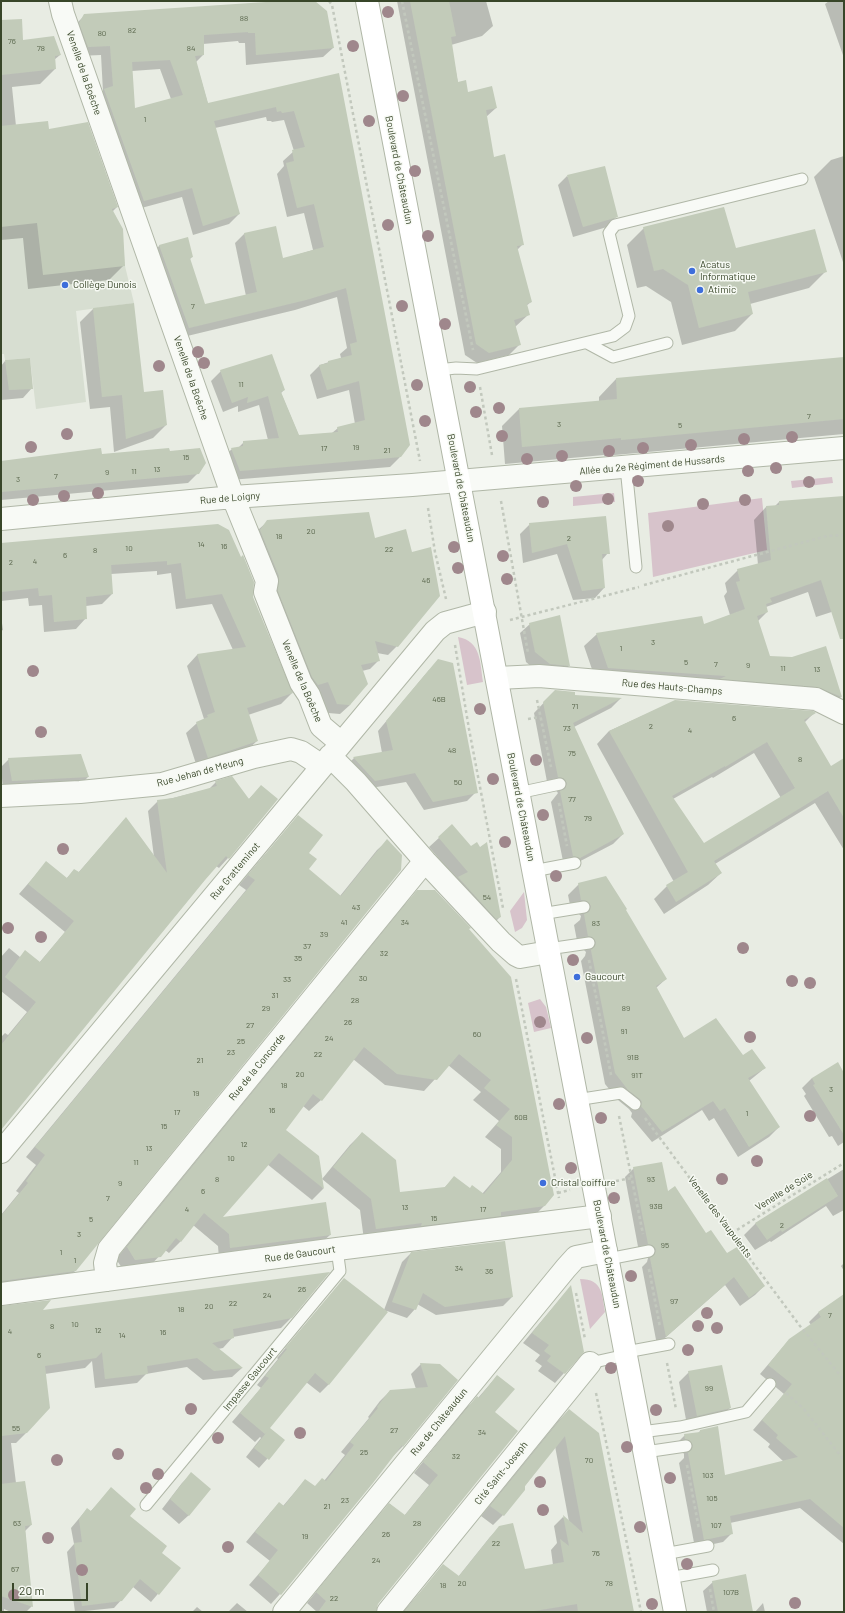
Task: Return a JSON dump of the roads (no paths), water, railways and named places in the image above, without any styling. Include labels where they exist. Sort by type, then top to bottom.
[{"type":"main road","name":"Boulevard de Châteaudun","points":[[367,1],[675,1612]]},
{"type":"street","name":"Venelle de la Boêche","points":[[60,1],[63,14],[233,497],[267,581],[265,592],[301,683],[309,695],[331,755]]},
{"type":"street","name":"Allée du 2e Régiment de Hussards","points":[[459,480],[844,448]]},
{"type":"street","name":"Rue de Loigny","points":[[1,519],[233,497],[412,485],[459,480]]},
{"type":"street","name":"Rue Gratteminot","points":[[1,1152],[435,631],[445,623],[485,612]]},
{"type":"street","name":"Rue des Hauts-Champs","points":[[497,678],[539,676],[816,699],[844,713]]},
{"type":"street","name":"Rue Jehan de Meung","points":[[1,796],[80,792],[162,784],[254,757],[291,749],[301,752],[331,755],[425,861],[501,942],[520,957],[548,950]]},
{"type":"street","name":"Rue de la Concorde","points":[[107,1280],[105,1263],[109,1249],[425,861]]},
{"type":"street","name":"Rue de Gaucourt","points":[[1,1294],[337,1249],[600,1216]]},
{"type":"street","name":"Rue de Châteaudun","points":[[284,1612],[566,1268],[576,1257],[607,1255]]},
{"type":"street","name":"Cité Saint-Joseph","points":[[388,1612],[590,1363]]},
{"type":"lane","points":[[438,370],[456,368],[476,369],[613,336],[626,326],[629,316],[609,233],[615,225],[802,179]]},
{"type":"lane","points":[[587,343],[613,357],[667,343]]},
{"type":"lane","points":[[626,467],[636,567]]},
{"type":"lane","points":[[518,793],[560,784]]},
{"type":"lane","points":[[533,871],[575,863]]},
{"type":"lane","points":[[542,914],[584,907]]},
{"type":"lane","points":[[548,950],[589,943]]},
{"type":"lane","points":[[576,1100],[621,1093],[636,1104]]},
{"type":"lane","name":"Impasse Gaucourt","points":[[146,1505],[340,1271],[337,1249]]},
{"type":"lane","points":[[607,1255],[649,1251]]},
{"type":"lane","points":[[590,1363],[669,1344]]},
{"type":"lane","points":[[643,1442],[680,1427],[746,1412],[770,1384]]},
{"type":"lane","points":[[643,1442],[686,1446]]},
{"type":"lane","points":[[664,1554],[708,1546]]},
{"type":"lane","points":[[669,1578],[713,1570]]},
{"type":"place","name":"Acatus Informatique","points":[[692,271]]},
{"type":"place","name":"Collège Dunois","points":[[65,285]]},
{"type":"place","name":"Atimic","points":[[700,290]]},
{"type":"place","name":"Gaucourt","points":[[577,977]]},
{"type":"place","name":"Cristal coiffure","points":[[543,1183]]}]
